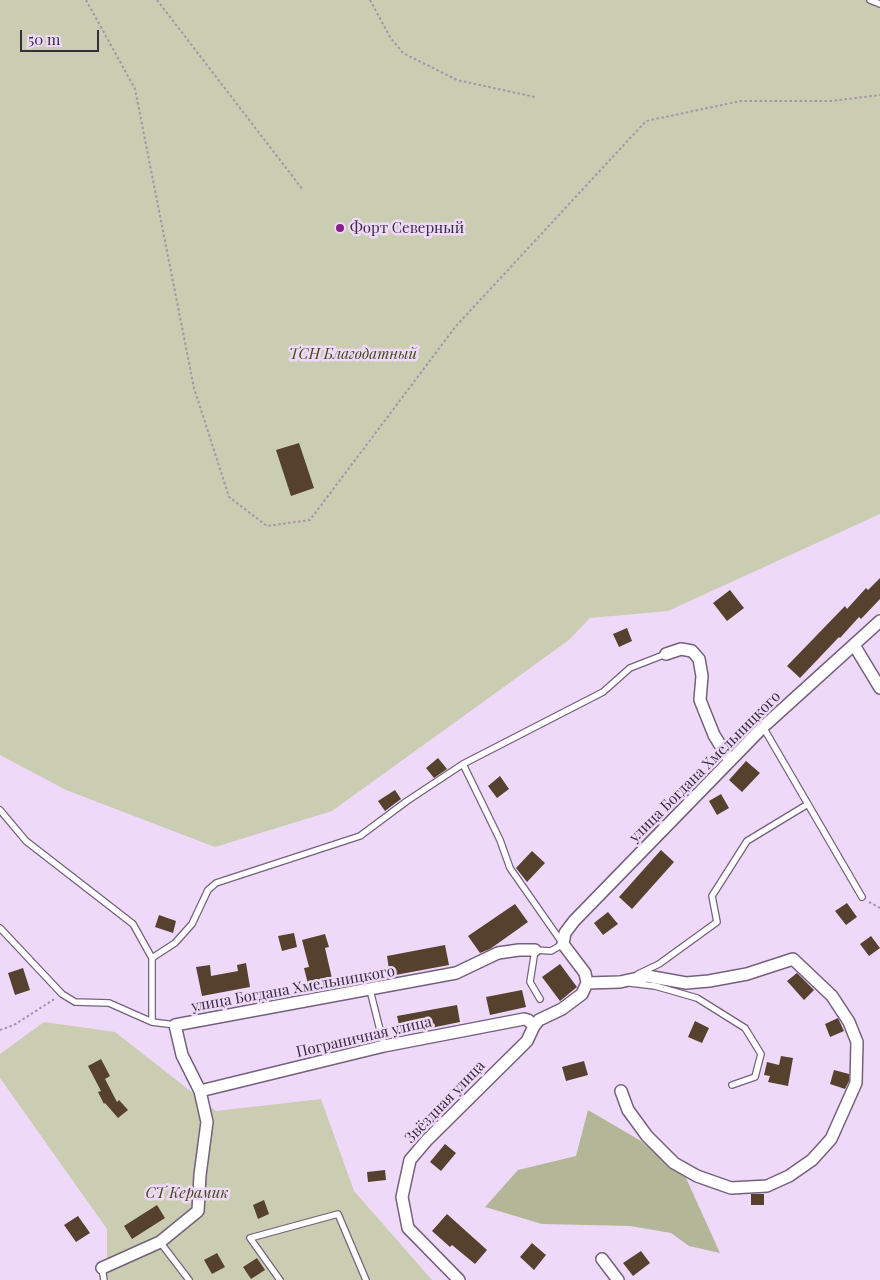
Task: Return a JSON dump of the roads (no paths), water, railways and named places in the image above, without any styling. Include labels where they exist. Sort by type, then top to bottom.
[{"type":"street","name":"улица Богдана Хмельницкого","points":[[563,944],[565,933],[574,921],[763,727],[880,621]]},
{"type":"street","points":[[854,644],[880,688]]},
{"type":"street","points":[[666,654],[681,649],[692,651],[700,659],[702,676],[700,700],[714,735],[730,761]]},
{"type":"street","points":[[534,1026],[539,1020],[562,1009],[582,994],[587,984],[584,973],[563,944]]},
{"type":"street","name":"улица Богдана Хмельницкого","points":[[102,1268],[160,1242],[198,1210],[200,1175],[207,1122],[200,1091],[182,1055],[175,1026],[456,973],[498,953],[535,950]]},
{"type":"street","points":[[587,984],[620,982],[647,976],[686,983],[747,974],[793,959],[832,996],[849,1022],[857,1042],[856,1083],[831,1139],[812,1160],[790,1176],[767,1186],[731,1188],[697,1176],[674,1163],[647,1136],[628,1110],[621,1091]]},
{"type":"street","name":"Пограничная улица","points":[[200,1091],[384,1046],[524,1019],[534,1026]]},
{"type":"street","name":"Звёздная улица","points":[[459,1280],[408,1228],[402,1197],[410,1160],[427,1140],[527,1041],[534,1026]]},
{"type":"street","points":[[602,1259],[618,1280]]},
{"type":"lane","points":[[870,0],[880,4]]},
{"type":"lane","points":[[152,958],[175,943],[192,924],[208,890],[216,883],[360,836],[407,801],[463,764],[603,692],[630,668],[666,654]]},
{"type":"lane","points":[[763,727],[862,897]]},
{"type":"lane","points":[[463,764],[500,840],[510,868],[563,944],[551,950],[535,950],[530,982],[540,999]]},
{"type":"lane","points":[[620,982],[659,964],[717,922],[712,896],[747,841],[808,804]]},
{"type":"lane","points":[[0,810],[26,842],[133,924],[152,958],[152,1022]]},
{"type":"lane","points":[[0,928],[62,994],[75,1002],[109,1003],[152,1022],[175,1026]]},
{"type":"lane","points":[[620,982],[655,986],[697,998],[745,1028],[761,1054],[755,1076],[732,1085]]},
{"type":"lane","points":[[370,990],[384,1046]]},
{"type":"lane","points":[[280,1280],[250,1238],[338,1214],[366,1280]]},
{"type":"lane","points":[[160,1242],[190,1280]]},
{"type":"lane","points":[[102,1268],[104,1280]]},
{"type":"place","name":"Форт Северный","points":[[340,228]]},
{"type":"park label","name":"ТСН Благодатный","points":[[353,354]]},
{"type":"park label","name":"СТ Керамик","points":[[187,1193]]}]
